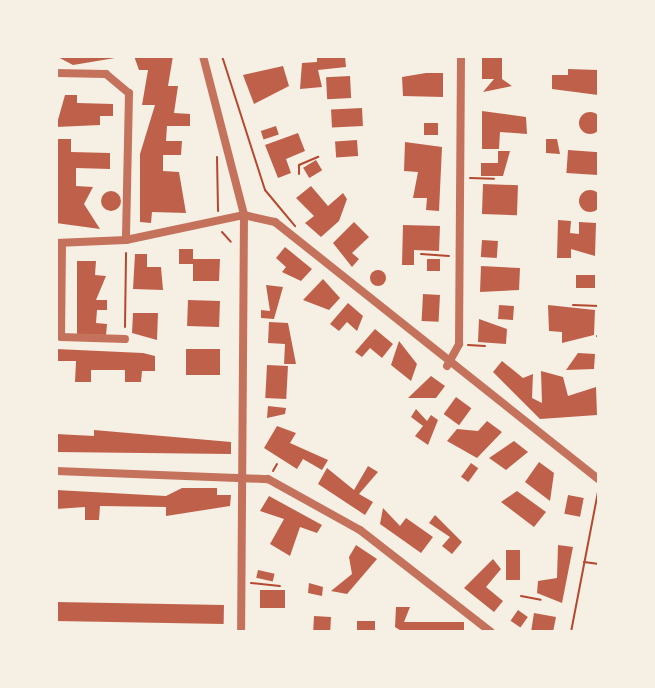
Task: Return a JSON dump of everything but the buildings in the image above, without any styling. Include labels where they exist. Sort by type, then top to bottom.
[{"type":"street","points":[[203,56],[244,215],[245,475],[241,632]]},
{"type":"street","points":[[447,366],[459,344],[461,56]]},
{"type":"street","points":[[56,73],[106,74],[129,93],[126,240]]},
{"type":"street","points":[[125,339],[61,337],[58,315],[59,243],[126,240],[244,215],[295,231],[447,366],[599,480]]},
{"type":"street","points":[[56,471],[245,475],[268,479],[360,530],[491,632]]},
{"type":"path","points":[[222,56],[265,190],[296,220],[295,231]]},
{"type":"path","points":[[217,149],[218,221],[233,244]]},
{"type":"path","points":[[299,174],[299,165],[318,157]]},
{"type":"path","points":[[460,178],[494,179]]},
{"type":"path","points":[[125,339],[126,240]]},
{"type":"path","points":[[421,254],[458,256]]},
{"type":"path","points":[[573,305],[599,306]]},
{"type":"path","points":[[459,344],[485,346]]},
{"type":"path","points":[[571,632],[599,491]]},
{"type":"path","points":[[583,562],[599,564]]},
{"type":"path","points":[[242,583],[280,586]]},
{"type":"path","points":[[521,596],[541,600]]}]
